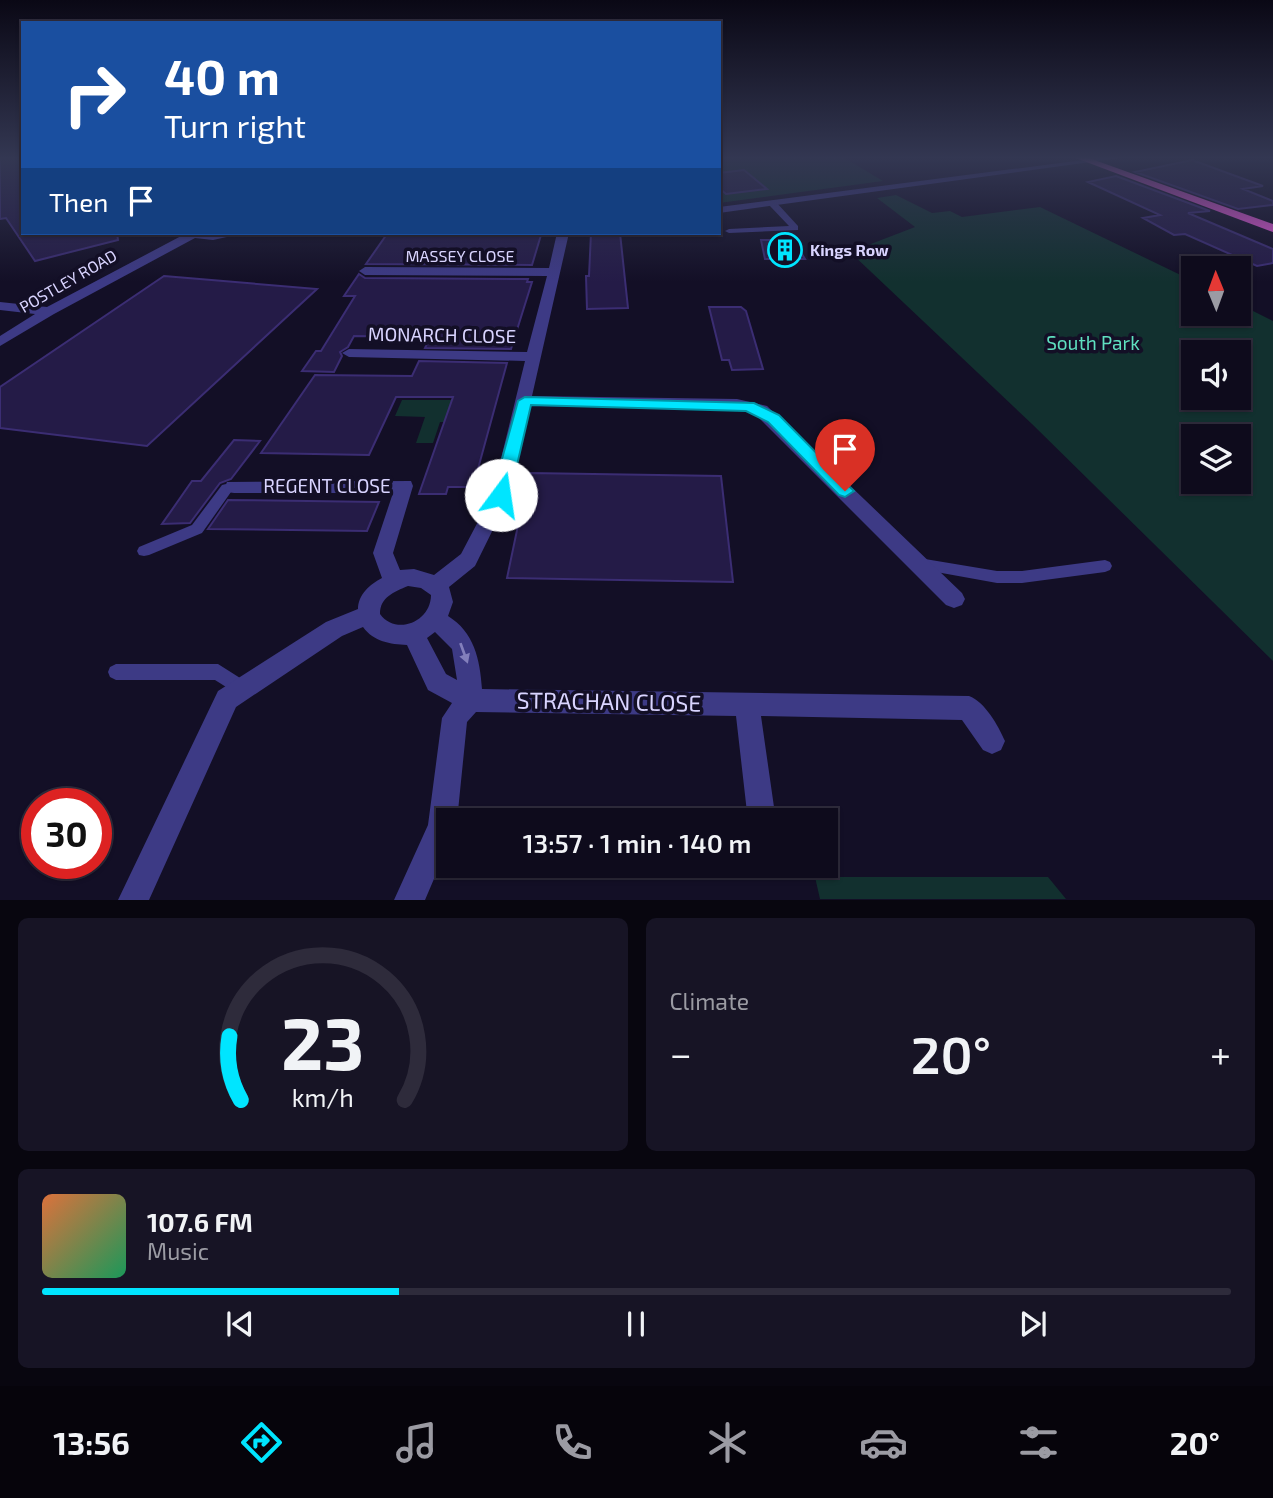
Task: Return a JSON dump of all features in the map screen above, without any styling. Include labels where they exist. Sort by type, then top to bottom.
[{"type":"highway","points":[[1193,199],[1273,228]]},
{"type":"street","points":[[721,209],[811,199]]},
{"type":"street","name":"POSTLEY ROAD","points":[[0,342],[49,311],[187,235]]},
{"type":"street","points":[[197,235],[226,235]]},
{"type":"street","points":[[437,585],[468,560],[501,495],[563,235]]},
{"type":"street","name":"MASSEY CLOSE","points":[[365,271],[554,272]]},
{"type":"street","points":[[0,306],[49,311]]},
{"type":"street","name":"MONARCH CLOSE","points":[[349,353],[535,357]]},
{"type":"street","points":[[525,401],[715,403],[761,410],[954,599]]},
{"type":"street","name":"REGENT CLOSE","points":[[234,487],[404,486],[383,553],[394,580]]},
{"type":"street","points":[[406,577],[423,578],[437,585],[442,595],[441,608],[434,619],[413,633],[394,636],[380,632],[370,624],[368,615],[371,601],[394,580],[406,577]]},
{"type":"street","points":[[133,900],[227,699],[334,629],[368,615]]},
{"type":"street","points":[[410,900],[442,827],[455,718],[470,700],[468,655],[452,629],[434,619]]},
{"type":"street","name":"STRACHAN CLOSE","points":[[413,633],[437,682],[470,700],[970,708],[992,741]]},
{"type":"street","points":[[747,705],[760,808]]},
{"type":"lane","points":[[729,231],[795,228],[773,204]]},
{"type":"lane","points":[[144,551],[197,529],[227,488],[234,487]]},
{"type":"lane","points":[[919,564],[997,577],[1022,577],[1105,566]]},
{"type":"lane","points":[[116,672],[218,672],[242,689]]},
{"type":"green space","points":[[721,199],[749,199],[721,203]]},
{"type":"green space","name":"South Park","points":[[878,199],[904,199],[932,213],[950,211],[962,217],[1040,207],[1181,275],[1181,326],[1251,326],[1251,310],[1273,321],[1273,661],[1032,424],[850,252],[915,227]]},
{"type":"green space","points":[[402,400],[496,400],[448,422],[440,422],[433,443],[416,443],[425,417],[395,416]]},
{"type":"green space","points":[[1048,877],[1066,899],[820,899],[815,878]]},
{"type":"building","points":[[0,199],[21,199],[21,235],[117,235],[118,240],[35,261],[6,218],[0,219]]},
{"type":"building","points":[[1125,199],[1178,199],[1210,211],[1188,213],[1273,249],[1273,263],[1257,266],[1251,263],[1251,256],[1234,256],[1185,234],[1174,235],[1143,218],[1160,215]]},
{"type":"building","points":[[1210,199],[1273,201],[1273,205],[1238,209]]},
{"type":"building","points":[[386,235],[541,235],[532,265],[366,264]]},
{"type":"building","points":[[591,235],[620,235],[628,308],[587,309],[586,276],[589,276]]},
{"type":"building","points":[[761,240],[793,240],[805,259],[765,259]]},
{"type":"building","points":[[359,274],[365,278],[528,279],[527,282],[532,282],[511,349],[425,348],[430,337],[354,336],[348,347],[340,352],[342,356],[334,372],[302,371],[316,351],[321,351],[355,296],[344,296]]},
{"type":"building","points":[[164,276],[317,289],[147,446],[0,428],[0,387]]},
{"type":"building","points":[[709,307],[741,307],[746,311],[763,369],[732,370],[729,360],[722,360]]},
{"type":"building","points":[[419,361],[507,363],[473,487],[448,487],[446,494],[419,494],[453,397],[396,397],[369,455],[261,453],[315,375],[412,376]]},
{"type":"building","points":[[234,440],[260,441],[231,479],[220,483],[190,523],[162,524],[192,481],[201,481]]},
{"type":"building","points":[[529,473],[721,476],[733,582],[507,578]]},
{"type":"building","points":[[228,500],[379,502],[367,531],[208,529]]},
{"type":"place","name":"Kings Row","points":[[785,250]]},
{"type":"route","points":[[501,495],[525,401],[748,406],[761,410],[774,419],[845,491]]}]
